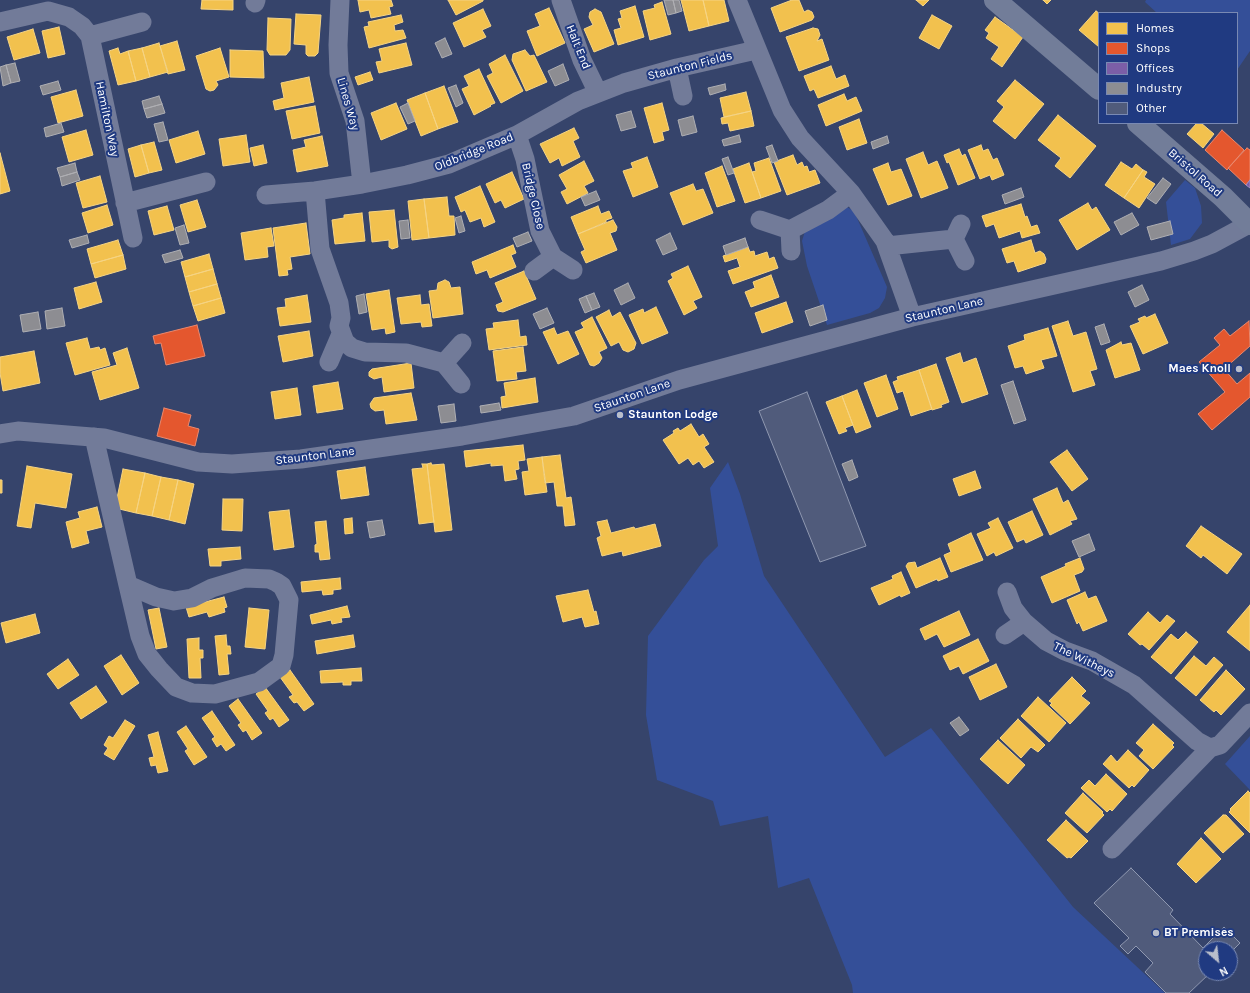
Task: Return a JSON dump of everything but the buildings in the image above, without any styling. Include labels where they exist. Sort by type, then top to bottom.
[{"type":"highway","points":[[1003,3],[1098,88]]},
{"type":"highway","name":"Bristol Road","points":[[1139,124],[1223,197],[1250,224]]},
{"type":"street","name":"Lines Way","points":[[340,0],[338,45],[339,73],[355,121],[362,184]]},
{"type":"street","name":"Halt End","points":[[561,0],[582,60],[598,93]]},
{"type":"street","points":[[737,0],[756,50],[782,110],[800,138],[851,193],[885,241],[912,317]]},
{"type":"street","points":[[0,22],[48,11],[69,17],[82,26],[90,36],[142,22]]},
{"type":"street","name":"Hamilton Way","points":[[90,36],[133,238]]},
{"type":"street","name":"Staunton Fields","points":[[624,83],[677,68],[756,50]]},
{"type":"street","points":[[677,68],[683,96]]},
{"type":"street","name":"Oldbridge Road","points":[[266,195],[315,191],[362,184],[407,175],[449,164],[517,135],[578,101],[624,83]]},
{"type":"street","name":"Bridge Close","points":[[517,135],[525,158],[540,231],[553,257]]},
{"type":"street","points":[[125,203],[206,182]]},
{"type":"street","points":[[315,191],[320,249],[339,303],[341,318],[339,326],[341,334],[352,348],[365,352],[406,353],[444,363],[461,384]]},
{"type":"street","points":[[760,220],[790,230],[828,210],[851,193]]},
{"type":"street","name":"Staunton Lane","points":[[0,434],[18,431],[104,438],[198,462],[232,464],[301,459],[446,438],[574,416],[679,380],[912,317],[1187,253],[1212,244],[1250,224]]},
{"type":"street","points":[[790,230],[791,251]]},
{"type":"street","points":[[887,246],[957,232],[965,261]]},
{"type":"street","points":[[534,271],[553,257],[573,270]]},
{"type":"street","points":[[328,362],[341,334]]},
{"type":"street","points":[[444,363],[462,343]]},
{"type":"street","points":[[94,438],[128,585],[142,644],[155,664],[176,687],[192,693],[215,694],[259,682],[280,666],[284,655],[289,600],[282,586],[276,582],[269,579],[245,578],[212,588],[192,598],[174,601],[156,597],[128,585]]},
{"type":"street","name":"The Witheys","points":[[1007,592],[1013,608],[1024,622],[1046,641],[1065,651],[1092,661],[1134,685],[1197,741],[1210,748]]},
{"type":"street","points":[[1006,635],[1024,622]]},
{"type":"street","points":[[1112,849],[1210,748],[1220,745],[1250,713]]},
{"type":"shaded area","points":[[1146,0],[1250,0],[1250,51],[1238,69],[1238,12],[1156,12],[1145,2]]},
{"type":"shaded area","points":[[1185,180],[1195,188],[1201,206],[1202,223],[1190,239],[1171,245],[1166,202]]},
{"type":"shaded area","points":[[845,206],[854,211],[887,287],[885,298],[879,308],[870,313],[827,325],[807,266],[802,241],[805,231]]},
{"type":"shaded area","points":[[728,462],[740,494],[764,576],[885,757],[931,728],[1073,907],[1165,993],[853,993],[852,985],[809,878],[778,888],[768,816],[720,826],[713,801],[657,780],[646,715],[648,636],[704,560],[718,546],[710,488]]},
{"type":"shaded area","points":[[1250,736],[1250,790],[1225,764]]},
{"type":"place","name":"Maes Knoll","points":[[1239,369]]},
{"type":"place","name":"Staunton Lodge","points":[[620,415]]},
{"type":"place","name":"BT Premises","points":[[1156,933]]}]
